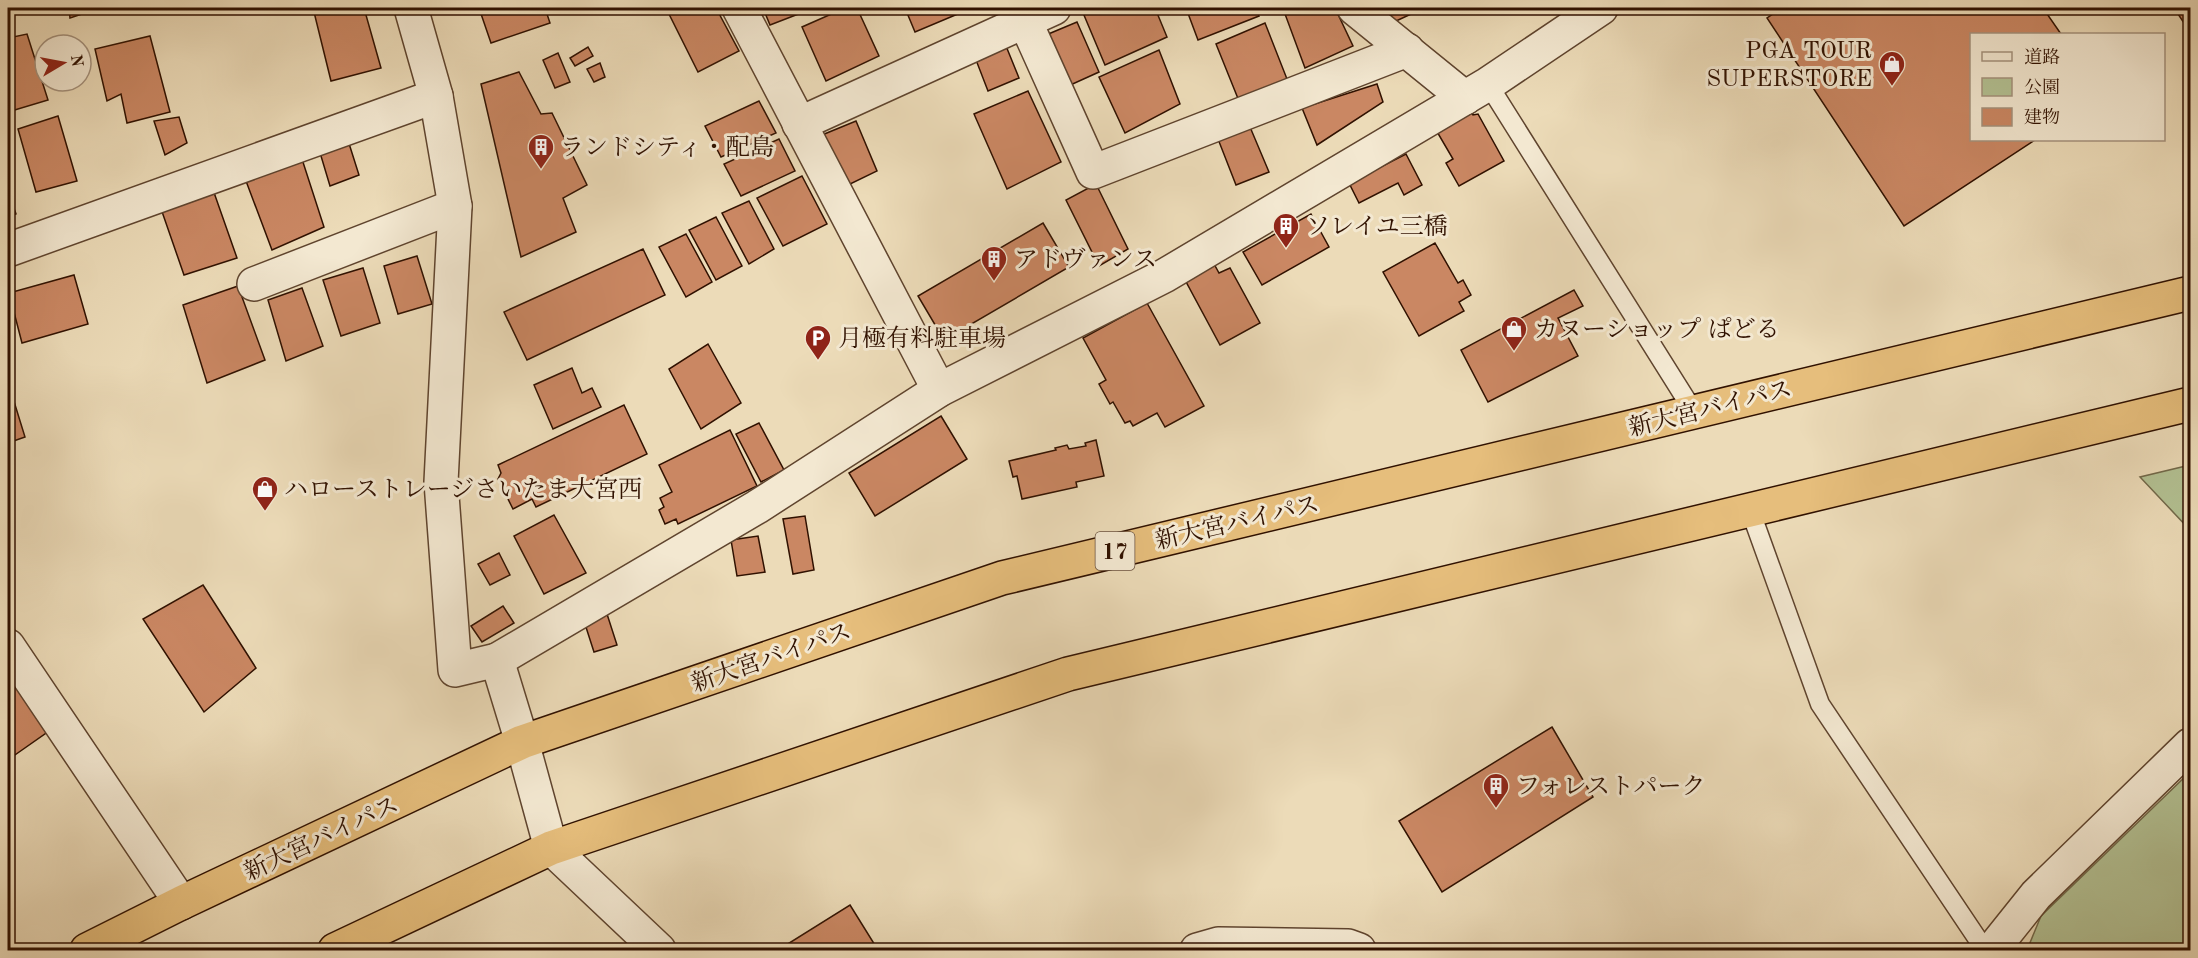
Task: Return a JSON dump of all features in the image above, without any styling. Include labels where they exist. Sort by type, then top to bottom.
[{"type":"highway","name":"新大宮バイパス","points":[[87,951],[181,903],[522,742],[1002,578],[2190,293]]},
{"type":"highway","points":[[335,951],[551,848],[1068,674],[2190,404]]},
{"type":"street","points":[[411,8],[436,96],[455,206],[441,482],[455,670],[497,660],[757,507],[939,390],[1164,276],[1477,91],[1602,8]]},
{"type":"street","points":[[739,8],[939,390]]},
{"type":"street","points":[[1354,8],[1407,50],[1477,91]]},
{"type":"street","points":[[800,124],[1040,14],[1093,172],[1407,50]]},
{"type":"street","points":[[8,250],[436,96]]},
{"type":"street","points":[[254,284],[455,206]]},
{"type":"street","points":[[8,646],[181,903]]},
{"type":"street","points":[[497,660],[551,848],[659,951]]},
{"type":"street","points":[[1992,951],[2036,895],[2190,745]]},
{"type":"street","points":[[1197,951],[1218,944],[1348,946],[1359,951]]},
{"type":"lane","points":[[1477,91],[1694,412]]},
{"type":"lane","points":[[1750,510],[1820,704],[1985,951]]},
{"type":"green space","points":[[2190,465],[2190,530],[2140,477]]},
{"type":"green space","points":[[2190,772],[2190,950],[2027,950],[2041,916]]},
{"type":"building","points":[[69,8],[100,8],[70,18]]},
{"type":"building","points":[[313,8],[364,8],[381,68],[331,81]]},
{"type":"building","points":[[479,8],[545,8],[550,23],[491,43]]},
{"type":"building","points":[[682,8],[716,8],[739,51],[698,72],[669,14]]},
{"type":"building","points":[[763,8],[814,8],[770,25]]},
{"type":"building","points":[[845,8],[857,8],[879,56],[826,81],[802,27]]},
{"type":"building","points":[[905,8],[972,8],[915,32]]},
{"type":"building","points":[[1081,8],[1155,8],[1167,37],[1105,65]]},
{"type":"building","points":[[1186,8],[1255,8],[1259,16],[1198,40]]},
{"type":"building","points":[[1300,8],[1335,8],[1353,46],[1305,68],[1285,14]]},
{"type":"building","points":[[1387,8],[1424,8],[1394,22]]},
{"type":"building","name":"PGA TOUR SUPERSTORE","points":[[1782,8],[2043,8],[2060,33],[1970,33],[1970,141],[2033,141],[1904,226],[1767,18]]},
{"type":"building","points":[[2174,8],[2190,8],[2190,32]]},
{"type":"building","points":[[1077,22],[1099,72],[1066,87],[1046,35]]},
{"type":"building","points":[[1265,23],[1287,79],[1239,101],[1216,44]]},
{"type":"building","points":[[27,34],[33,53],[33,93],[46,93],[48,100],[8,112],[8,38]]},
{"type":"building","points":[[150,36],[170,112],[127,123],[121,94],[107,101],[95,49]]},
{"type":"building","points":[[1006,46],[1019,78],[988,91],[976,60]]},
{"type":"building","points":[[588,47],[593,56],[575,66],[570,58]]},
{"type":"building","points":[[1159,50],[1180,104],[1125,133],[1099,77]]},
{"type":"building","points":[[558,53],[570,82],[555,88],[543,60]]},
{"type":"building","points":[[600,63],[605,77],[594,82],[587,69]]},
{"type":"building","name":"ランドシティ・配島","points":[[519,72],[541,114],[552,113],[587,185],[563,198],[576,232],[521,257],[481,84]]},
{"type":"building","points":[[1377,84],[1383,102],[1317,145],[1302,108]]},
{"type":"building","points":[[1028,91],[1061,162],[1007,189],[974,114]]},
{"type":"building","points":[[759,101],[776,133],[721,157],[705,126]]},
{"type":"building","points":[[1470,110],[1473,115],[1478,114],[1504,161],[1459,186],[1446,163],[1453,159],[1436,130]]},
{"type":"building","points":[[58,116],[77,181],[36,192],[18,129]]},
{"type":"building","points":[[179,117],[187,143],[165,155],[154,121]]},
{"type":"building","points":[[856,121],[877,171],[844,187],[822,135]]},
{"type":"building","points":[[1250,127],[1269,172],[1236,185],[1218,139]]},
{"type":"building","points":[[346,134],[359,175],[330,186],[318,146]]},
{"type":"building","points":[[779,139],[795,171],[741,196],[724,164]]},
{"type":"building","points":[[1406,154],[1422,185],[1404,195],[1398,183],[1359,203],[1349,183]]},
{"type":"building","points":[[301,156],[324,227],[272,250],[243,173]]},
{"type":"building","points":[[802,176],[827,224],[783,246],[757,198]]},
{"type":"building","points":[[211,184],[237,258],[184,275],[159,203]]},
{"type":"building","points":[[1096,184],[1128,249],[1099,266],[1066,200]]},
{"type":"building","points":[[8,192],[16,214],[8,218]]},
{"type":"building","points":[[749,201],[774,249],[749,264],[722,213]]},
{"type":"building","name":"ソレイユ三橋","points":[[1311,214],[1329,247],[1262,285],[1243,252]]},
{"type":"building","points":[[716,217],[742,266],[716,280],[689,230]]},
{"type":"building","name":"アドヴァンス","points":[[1043,223],[1069,267],[944,340],[918,296]]},
{"type":"building","points":[[686,234],[712,282],[686,297],[659,247]]},
{"type":"building","points":[[1435,243],[1458,283],[1463,280],[1471,295],[1459,302],[1464,311],[1419,336],[1383,272]]},
{"type":"building","points":[[643,249],[665,295],[527,360],[504,312]]},
{"type":"building","points":[[417,256],[432,304],[398,314],[384,266]]},
{"type":"building","points":[[1213,262],[1219,273],[1230,268],[1260,323],[1220,345],[1184,278]]},
{"type":"building","points":[[363,268],[380,323],[341,336],[323,280]]},
{"type":"building","points":[[74,275],[88,324],[22,343],[9,293]]},
{"type":"building","points":[[238,286],[265,360],[207,383],[183,305]]},
{"type":"building","points":[[302,288],[323,346],[286,361],[268,300]]},
{"type":"building","points":[[1574,290],[1583,306],[1558,318],[1578,356],[1488,402],[1461,350]]},
{"type":"building","points":[[1147,303],[1204,406],[1165,427],[1157,413],[1133,426],[1130,421],[1125,423],[1113,402],[1110,404],[1099,384],[1106,380],[1083,338]]},
{"type":"building","points":[[708,344],[741,403],[701,429],[669,369]]},
{"type":"building","points":[[572,368],[582,393],[592,388],[601,407],[553,429],[534,385]]},
{"type":"building","points":[[8,382],[25,437],[8,443]]},
{"type":"building","points":[[624,405],[647,454],[536,507],[532,499],[513,509],[498,479],[501,473],[498,465]]},
{"type":"building","points":[[941,416],[967,459],[875,516],[849,473]]},
{"type":"building","points":[[759,423],[784,470],[761,482],[736,434]]},
{"type":"building","points":[[730,430],[757,486],[678,524],[676,519],[665,524],[659,510],[664,507],[660,498],[672,492],[659,465]]},
{"type":"building","points":[[1096,440],[1104,476],[1076,482],[1077,487],[1022,499],[1017,476],[1013,477],[1009,461],[1056,450],[1055,448],[1067,445],[1069,449],[1086,446],[1085,443]]},
{"type":"building","points":[[554,515],[586,573],[544,594],[514,536]]},
{"type":"building","points":[[805,516],[814,570],[793,574],[783,519]]},
{"type":"building","points":[[758,536],[765,572],[737,576],[731,540]]},
{"type":"building","points":[[499,553],[510,575],[490,585],[478,564]]},
{"type":"building","points":[[203,585],[256,668],[204,712],[143,619]]},
{"type":"building","points":[[503,606],[514,623],[482,642],[471,626]]},
{"type":"building","points":[[607,614],[617,645],[594,652],[584,621]]},
{"type":"building","points":[[8,672],[49,731],[12,757],[8,750]]},
{"type":"building","name":"フォレストパーク","points":[[1552,727],[1593,797],[1442,892],[1399,821]]},
{"type":"building","points":[[850,905],[878,950],[778,950]]},
{"type":"place","name":"PGA TOUR SUPERSTORE","points":[[1892,87]]},
{"type":"place","name":"ランドシティ・配島","points":[[541,170]]},
{"type":"place","name":"ソレイユ三橋","points":[[1286,249]]},
{"type":"place","name":"アドヴァンス","points":[[994,282]]},
{"type":"place","name":"カヌーショップ ぱどる","points":[[1514,352]]},
{"type":"place","name":"月極有料駐車場","points":[[818,361]]},
{"type":"place","name":"ハローストレージさいたま大宮西","points":[[265,512]]},
{"type":"place","name":"フォレストパーク","points":[[1496,809]]}]
